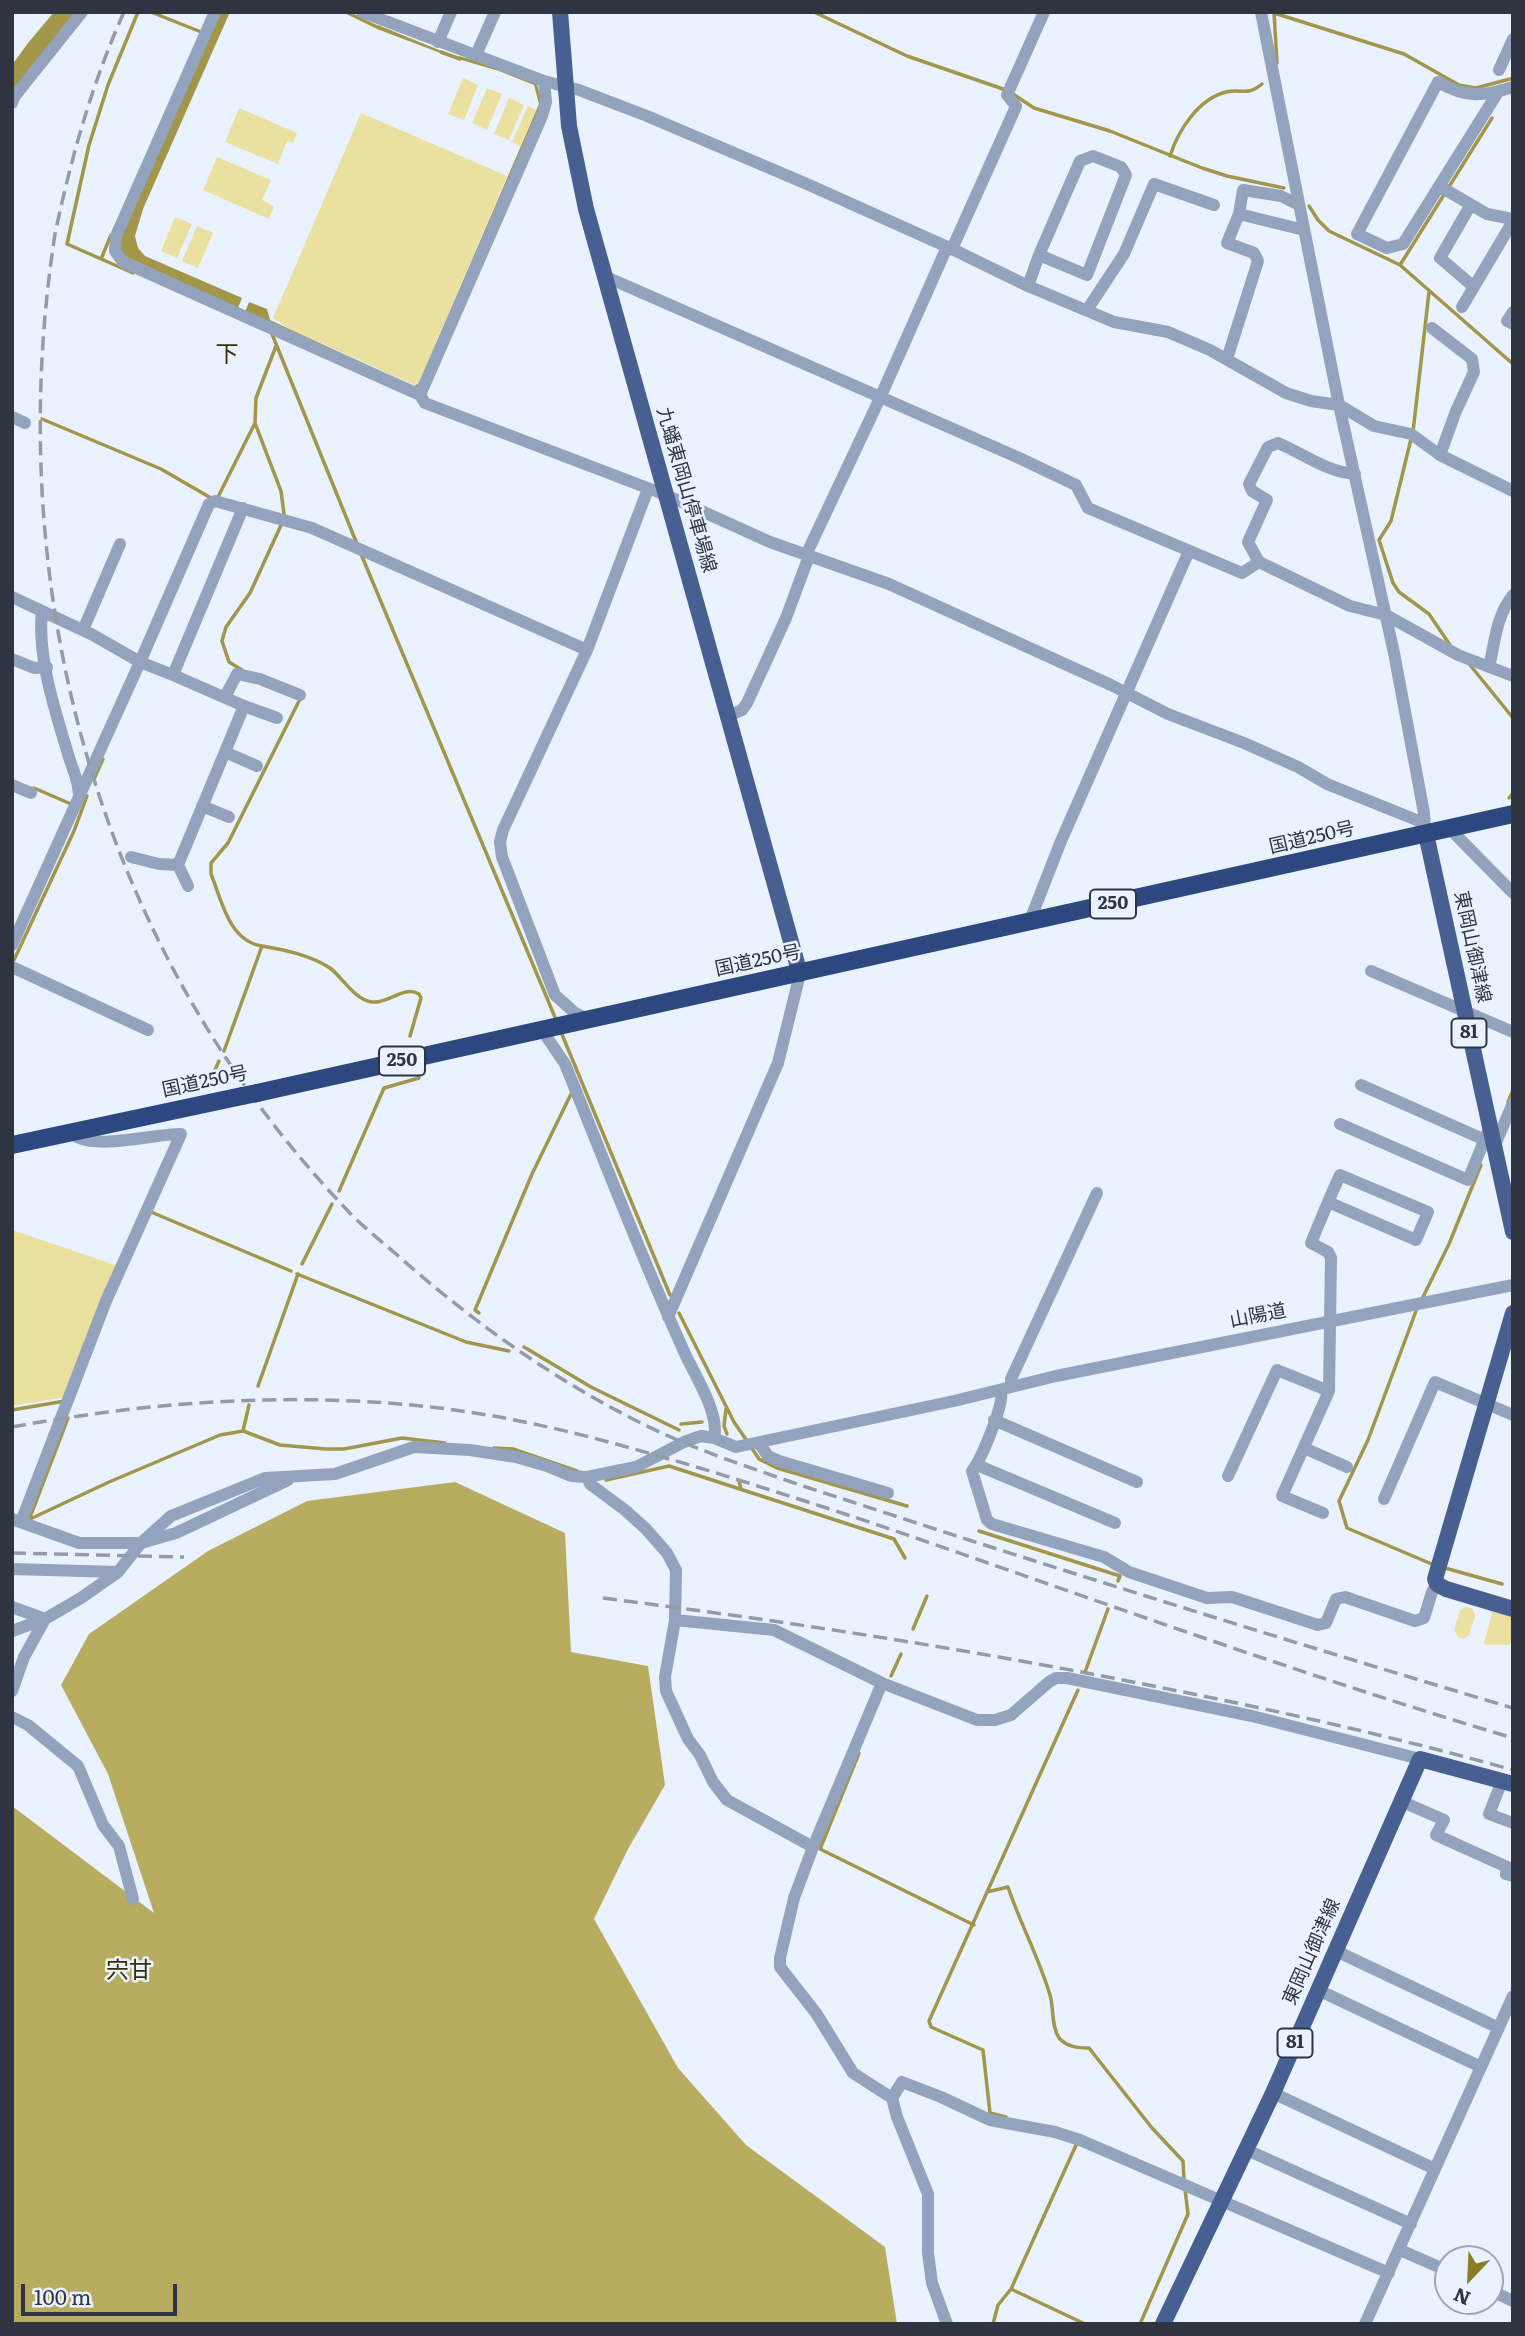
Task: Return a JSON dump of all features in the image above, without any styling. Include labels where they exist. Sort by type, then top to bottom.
[{"type":"highway","name":"国道250号","points":[[12,1145],[1029,923],[1425,829],[1450,829],[1513,814]]},
{"type":"main road","name":"九蟠東岡山停車場線","points":[[560,12],[564,86],[578,175],[800,974]]},
{"type":"main road","name":"東岡山御津線","points":[[1425,829],[1489,1138],[1512,1229]]},
{"type":"main road","points":[[1513,1313],[1436,1573],[1437,1584],[1446,1589],[1513,1609]]},
{"type":"main road","name":"東岡山御津線","points":[[1163,2324],[1273,2093],[1420,1759]]},
{"type":"main road","points":[[1420,1759],[1507,1782]]},
{"type":"street","points":[[12,103],[82,12]]},
{"type":"street","points":[[215,12],[116,236],[115,251],[123,262],[420,395],[425,403],[666,495],[725,523],[807,556],[889,584],[1168,714],[1298,766],[1327,784],[1425,829],[1386,615],[1339,405],[1261,12]]},
{"type":"street","points":[[362,12],[659,121],[1114,322],[1168,332],[1227,359],[1286,393],[1311,401],[1339,405],[1374,426],[1413,435],[1440,454],[1513,491]]},
{"type":"street","points":[[438,42],[451,12]]},
{"type":"street","points":[[476,55],[495,12]]},
{"type":"street","points":[[728,716],[742,710],[747,703],[786,618],[807,556],[1014,111],[1016,106],[1009,91],[1044,12]]},
{"type":"street","points":[[1499,70],[1513,39]]},
{"type":"street","points":[[420,395],[542,116],[546,103],[544,81]]},
{"type":"street","points":[[1498,92],[1444,189],[1403,244],[1387,248],[1357,234],[1438,82],[1466,95],[1498,92],[1513,87]]},
{"type":"street","points":[[1028,286],[1038,255],[1080,161],[1093,156],[1121,167],[1126,175],[1087,275],[1038,255]]},
{"type":"street","points":[[1087,310],[1124,254],[1154,184],[1214,205]]},
{"type":"street","points":[[1444,189],[1487,214],[1513,220],[1462,307]]},
{"type":"street","points":[[1227,359],[1258,261],[1254,253],[1227,243],[1238,214],[1243,190],[1281,196],[1299,205]]},
{"type":"street","points":[[1470,206],[1440,258],[1474,287]]},
{"type":"street","points":[[1238,214],[1304,230]]},
{"type":"street","points":[[604,276],[1076,485],[1088,508],[1242,573],[1259,562]]},
{"type":"street","points":[[1513,312],[1507,321],[1513,324]]},
{"type":"street","points":[[1432,328],[1472,359],[1474,372],[1440,454]]},
{"type":"street","points":[[12,416],[25,423]]},
{"type":"street","points":[[1355,474],[1328,469],[1303,453],[1278,443],[1268,447],[1249,484],[1252,491],[1267,500],[1248,542],[1259,562],[1350,606],[1386,615],[1458,655],[1513,676]]},
{"type":"street","points":[[588,1020],[575,1013],[555,995],[502,857],[500,842],[533,763],[587,650],[648,489]]},
{"type":"street","points":[[12,945],[215,501],[312,528],[587,650]]},
{"type":"street","points":[[173,675],[243,508]]},
{"type":"street","points":[[83,630],[120,544]]},
{"type":"street","points":[[1029,923],[1061,841],[1189,551]]},
{"type":"street","points":[[1489,667],[1496,628],[1505,604],[1513,595]]},
{"type":"street","points":[[12,597],[83,630],[143,663],[277,718]]},
{"type":"street","points":[[42,611],[41,625],[47,667],[68,755],[79,782],[79,796]]},
{"type":"street","points":[[12,659],[34,668],[47,667]]},
{"type":"street","points":[[225,697],[237,674],[300,695]]},
{"type":"street","points":[[188,886],[178,865],[244,706]]},
{"type":"street","points":[[225,752],[257,766]]},
{"type":"street","points":[[12,785],[31,793]]},
{"type":"street","points":[[202,806],[229,817]]},
{"type":"street","points":[[1450,829],[1513,893]]},
{"type":"street","points":[[131,856],[159,864],[178,865]]},
{"type":"street","points":[[12,967],[148,1030]]},
{"type":"street","points":[[1371,971],[1513,1032]]},
{"type":"street","points":[[668,1317],[778,1063],[800,974]]},
{"type":"street","points":[[12,1631],[45,1619],[118,1572],[141,1543],[171,1516],[265,1478],[335,1474],[414,1447],[470,1450],[516,1457],[571,1476],[587,1478],[636,1467],[701,1436],[714,1438],[716,1431],[711,1410],[668,1317],[552,1028]]},
{"type":"street","points":[[1361,1085],[1489,1138]]},
{"type":"street","points":[[1340,1124],[1468,1180],[1489,1138],[1513,1103]]},
{"type":"street","points":[[74,1132],[77,1138],[85,1141],[181,1134],[106,1301],[69,1400],[17,1520],[79,1543],[141,1543]]},
{"type":"street","points":[[1323,1513],[1282,1496],[1329,1387],[1331,1258],[1328,1252],[1311,1243],[1328,1202],[1340,1175],[1428,1213],[1416,1240],[1328,1202]]},
{"type":"street","points":[[1097,1193],[1002,1395],[977,1465],[972,1471],[987,1520],[992,1524],[1104,1557],[1129,1572],[1207,1598],[1232,1597],[1318,1625],[1326,1623],[1336,1600],[1345,1597],[1415,1621],[1424,1618],[1437,1584]]},
{"type":"street","name":"山陽道","points":[[714,1438],[736,1447],[757,1443],[1056,1376],[1513,1285]]},
{"type":"street","points":[[1228,1476],[1277,1370],[1329,1387]]},
{"type":"street","points":[[1384,1499],[1435,1382],[1513,1415]]},
{"type":"street","points":[[994,1420],[1137,1482]]},
{"type":"street","points":[[757,1443],[768,1456],[779,1461],[888,1493]]},
{"type":"street","points":[[1304,1448],[1347,1467]]},
{"type":"street","points":[[977,1465],[1115,1523]]},
{"type":"street","points":[[587,1478],[590,1484],[639,1522],[667,1553],[676,1570],[675,1620],[667,1654],[666,1691],[688,1739],[700,1755],[713,1782],[727,1800],[813,1847]]},
{"type":"street","points":[[12,1569],[118,1572]]},
{"type":"street","points":[[12,1607],[45,1619]]},
{"type":"street","points":[[12,1691],[24,1657],[45,1619]]},
{"type":"street","points":[[675,1620],[774,1630],[882,1683],[965,1717],[985,1721],[1003,1718],[1018,1711],[1036,1692],[1056,1678],[1067,1678],[1252,1716],[1420,1759]]},
{"type":"street","points":[[882,1683],[794,1898],[780,1967],[816,2013],[853,2073],[892,2098],[897,2118],[928,2194],[928,2253],[932,2284],[947,2324]]},
{"type":"street","points":[[12,1717],[28,1725],[78,1766],[103,1825],[119,1846],[133,1899]]},
{"type":"street","points":[[1507,1782],[1489,1814],[1513,1823]]},
{"type":"street","points":[[1403,1802],[1444,1820],[1436,1835],[1507,1867],[1506,1874],[1513,1876]]},
{"type":"street","points":[[1336,1951],[1499,2028]]},
{"type":"street","points":[[1318,1990],[1481,2067]]},
{"type":"street","points":[[1366,2324],[1513,1996]]},
{"type":"street","points":[[892,2098],[902,2082],[990,2120],[1055,2132],[1077,2139],[1389,2273]]},
{"type":"street","points":[[1273,2093],[1435,2169]]},
{"type":"street","points":[[1247,2150],[1411,2224]]},
{"type":"street","points":[[1401,2250],[1434,2265]]},
{"type":"shaded area","points":[[54,12],[78,12],[12,95],[12,65]]},
{"type":"shaded area","points":[[220,12],[230,12],[143,209],[135,236],[138,248],[145,256],[242,298],[238,308],[120,254],[120,238]]},
{"type":"shaded area","points":[[378,25],[444,52],[443,54],[377,29]]},
{"type":"shaded area","points":[[459,56],[500,68],[537,84],[542,103],[420,389],[408,384],[414,386],[419,383],[539,104],[534,85],[458,59]]},
{"type":"shaded area","points":[[463,78],[478,85],[464,120],[448,114]]},
{"type":"shaded area","points":[[487,88],[502,94],[487,130],[472,123]]},
{"type":"shaded area","points":[[509,98],[524,105],[509,140],[494,134]]},
{"type":"shaded area","points":[[528,106],[536,110],[520,146],[512,142]]},
{"type":"shaded area","points":[[239,108],[297,133],[293,143],[287,141],[278,164],[225,142]]},
{"type":"shaded area","points":[[361,113],[507,176],[419,382],[414,385],[288,328],[273,318]]},
{"type":"shaded area","points":[[217,157],[271,180],[262,200],[274,206],[269,219],[203,190]]},
{"type":"shaded area","points":[[175,217],[192,224],[177,258],[161,251]]},
{"type":"shaded area","points":[[197,226],[213,233],[198,268],[182,261]]},
{"type":"shaded area","points":[[249,302],[267,309],[270,320],[399,380],[245,312]]},
{"type":"shaded area","points":[[12,1230],[118,1266],[65,1397],[12,1406]]},
{"type":"shaded area","points":[[455,1482],[565,1533],[571,1652],[648,1666],[665,1785],[628,1849],[594,1919],[678,2068],[746,2145],[885,2247],[897,2324],[12,2324],[12,1806],[154,1913],[108,1774],[61,1685],[89,1634],[208,1551],[307,1501]]},
{"type":"shaded area","points":[[1466,1597],[1513,1612],[1513,1639],[1509,1645],[1484,1643],[1492,1614],[1488,1607],[1468,1600],[1460,1602]]},
{"type":"shaded area","points":[[1466,1607],[1473,1609],[1475,1616],[1469,1635],[1463,1639],[1458,1637],[1454,1630],[1460,1610]]},
{"type":"waterway","points":[[133,273],[67,244],[89,145],[108,85],[138,12]]},
{"type":"waterway","points":[[151,12],[201,32]]},
{"type":"waterway","points":[[346,12],[379,28]]},
{"type":"waterway","points":[[814,12],[907,56],[1006,90]]},
{"type":"waterway","points":[[1274,12],[1277,63]]},
{"type":"waterway","points":[[1274,13],[1404,54],[1459,85],[1476,88],[1510,79]]},
{"type":"waterway","points":[[441,52],[460,59]]},
{"type":"waterway","points":[[1170,156],[1190,117],[1207,101],[1226,92],[1248,91],[1262,84]]},
{"type":"waterway","points":[[1013,94],[1034,108],[1110,131],[1202,168],[1284,188]]},
{"type":"waterway","points":[[1400,265],[1492,118]]},
{"type":"waterway","points":[[1309,206],[1329,231],[1400,265],[1513,364]]},
{"type":"waterway","points":[[101,259],[111,235]]},
{"type":"waterway","points":[[1413,432],[1429,292]]},
{"type":"waterway","points":[[272,334],[357,544]]},
{"type":"waterway","points":[[217,499],[255,423],[256,398],[276,346]]},
{"type":"waterway","points":[[42,419],[161,469],[211,498]]},
{"type":"waterway","points":[[255,423],[281,491],[284,514]]},
{"type":"waterway","points":[[1411,439],[1391,521],[1379,540],[1393,583],[1399,592],[1429,614],[1450,645]]},
{"type":"waterway","points":[[242,670],[229,662],[222,641],[226,627],[250,593],[282,523]]},
{"type":"waterway","points":[[361,554],[557,1022]]},
{"type":"waterway","points":[[1470,665],[1513,718]]},
{"type":"waterway","points":[[224,1051],[262,946],[251,943],[234,928],[211,874],[211,863],[228,843],[301,697]]},
{"type":"waterway","points":[[94,779],[103,759]]},
{"type":"waterway","points":[[34,788],[71,804]]},
{"type":"waterway","points":[[1509,798],[1513,793]]},
{"type":"waterway","points":[[14,960],[74,831],[87,796]]},
{"type":"waterway","points":[[262,946],[322,963],[360,997],[372,1002],[402,993],[419,994],[421,998],[410,1036]]},
{"type":"waterway","points":[[561,1032],[670,1295]]},
{"type":"waterway","points":[[210,1081],[219,1061]]},
{"type":"waterway","points":[[339,1191],[384,1088],[419,1078],[417,1070]]},
{"type":"waterway","points":[[1508,1102],[1513,1090]]},
{"type":"waterway","points":[[479,1313],[475,1310],[532,1174],[571,1094]]},
{"type":"waterway","points":[[1423,1297],[1449,1244],[1481,1165]]},
{"type":"waterway","points":[[302,1264],[332,1204]]},
{"type":"waterway","points":[[151,1212],[291,1271]]},
{"type":"waterway","points":[[297,1274],[466,1342],[509,1351]]},
{"type":"waterway","points":[[258,1386],[298,1274]]},
{"type":"waterway","points":[[1416,1311],[1368,1440],[1339,1501],[1347,1528],[1434,1565]]},
{"type":"waterway","points":[[679,1313],[734,1422],[747,1441]]},
{"type":"waterway","points":[[524,1347],[591,1387],[679,1430]]},
{"type":"waterway","points":[[12,1410],[65,1401]]},
{"type":"waterway","points":[[243,1431],[249,1405]]},
{"type":"waterway","points":[[726,1409],[724,1426],[727,1434]]},
{"type":"waterway","points":[[30,1517],[68,1418]]},
{"type":"waterway","points":[[681,1424],[702,1422]]},
{"type":"waterway","points":[[28,1520],[220,1435],[243,1431],[280,1445],[326,1449],[344,1449],[402,1438],[445,1443]]},
{"type":"waterway","points":[[751,1447],[759,1459],[777,1468],[907,1506]]},
{"type":"waterway","points":[[494,1448],[513,1449],[577,1471]]},
{"type":"waterway","points":[[606,1480],[669,1466],[894,1539],[905,1558]]},
{"type":"waterway","points":[[739,1481],[741,1489]]},
{"type":"waterway","points":[[979,1531],[1120,1576],[1118,1581]]},
{"type":"waterway","points":[[1445,1568],[1502,1584]]},
{"type":"waterway","points":[[913,1629],[927,1596]]},
{"type":"waterway","points":[[1085,1672],[1108,1609]]},
{"type":"waterway","points":[[891,1676],[901,1654]]},
{"type":"waterway","points":[[1006,2117],[990,2113],[983,2050],[931,2027],[929,2021],[1078,1690]]},
{"type":"waterway","points":[[859,1753],[820,1849],[974,1925]]},
{"type":"waterway","points":[[987,1892],[1008,1887],[1046,1981],[1059,2038],[1069,2045],[1089,2048],[1152,2128],[1183,2161],[1184,2180]]},
{"type":"waterway","points":[[993,2324],[998,2305],[1011,2289],[1077,2143]]},
{"type":"waterway","points":[[1140,2324],[1188,2214],[1185,2189]]},
{"type":"waterway","points":[[1011,2289],[1085,2324]]},
{"type":"railway","points":[[124,12],[84,121],[55,234],[42,367],[43,500],[58,631],[88,758],[131,881],[189,999],[262,1109],[348,1211],[450,1300],[537,1363],[597,1400],[651,1428],[740,1464],[929,1527],[1241,1626],[1513,1708]]},
{"type":"railway","points":[[12,1427],[172,1405],[278,1400],[332,1400],[439,1408],[543,1426],[713,1472],[888,1528],[1287,1666],[1513,1738]]},
{"type":"railway","points":[[12,1553],[184,1557]]},
{"type":"railway","points":[[603,1598],[886,1638],[1098,1675],[1341,1726],[1513,1770]]},
{"type":"district","name":"下","points":[[227,355]]},
{"type":"district","name":"宍甘","points":[[129,1971]]}]
